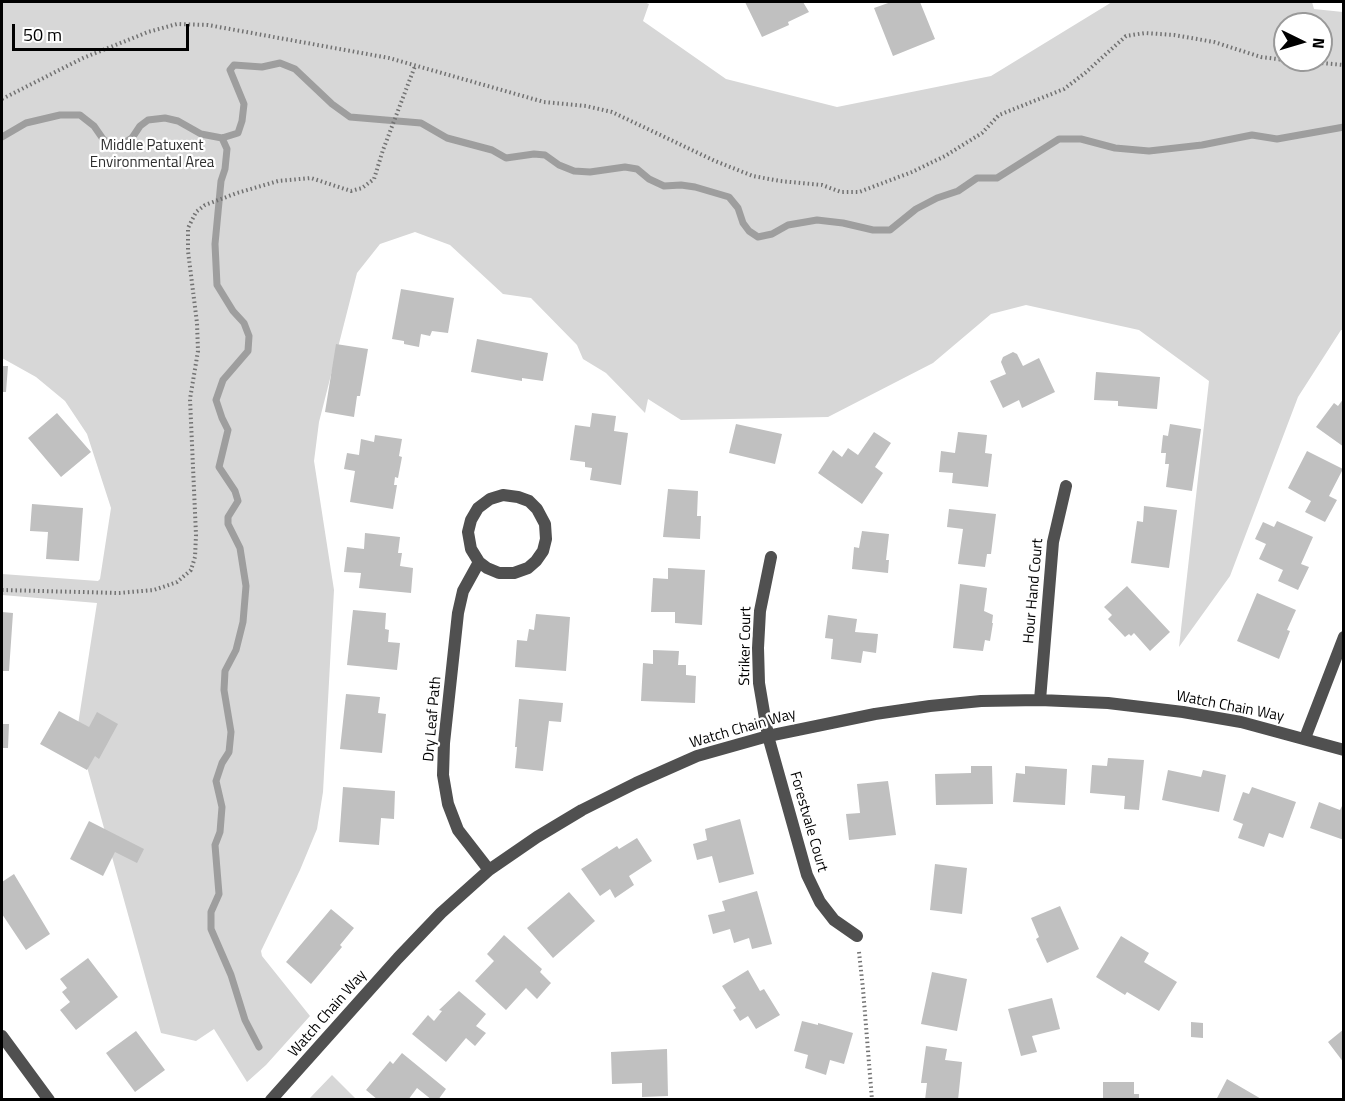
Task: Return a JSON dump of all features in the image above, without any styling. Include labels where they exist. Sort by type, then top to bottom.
[{"type":"street","name":"Hour Hand Court","points":[[1040,700],[1053,542],[1066,486]]},
{"type":"street","points":[[503,495],[529,501],[537,509],[545,524],[546,539],[543,551],[536,561],[528,568],[514,573],[499,573],[479,562],[471,549],[468,532],[471,520],[478,508],[490,499],[503,495]]},
{"type":"street","name":"Striker Court","points":[[768,736],[759,683],[758,648],[760,611],[771,557]]},
{"type":"street","name":"Dry Leaf Path","points":[[479,562],[463,591],[458,613],[444,743],[443,775],[448,804],[458,830],[489,870]]},
{"type":"street","points":[[1305,738],[1344,637]]},
{"type":"street","name":"Watch Chain Way","points":[[271,1100],[398,958],[441,913],[489,870],[546,831],[582,810],[697,756],[824,723],[930,706],[981,701],[1040,700],[1108,703],[1183,712],[1241,722],[1344,750]]},
{"type":"street","name":"Forestvale Court","points":[[768,736],[807,875],[820,902],[834,920],[857,936]]},
{"type":"street","points":[[2,1036],[49,1100]]},
{"type":"path","points":[[2,99],[83,58],[148,33],[177,24],[208,25],[345,49],[544,102],[586,106],[612,112],[715,161],[753,176],[822,185],[841,192],[859,192],[912,172],[945,156],[982,133],[999,115],[1064,89],[1126,36],[1145,33],[1174,35],[1214,42],[1261,57],[1273,58]]},
{"type":"path","points":[[2,590],[119,593],[154,590],[177,582],[191,570],[195,557],[196,535],[190,399],[198,351],[188,251],[188,228],[196,212],[205,206],[237,192],[278,181],[311,178],[351,191],[362,188],[374,179],[415,66]]},
{"type":"path","points":[[857,936],[864,989],[872,1100]]},
{"type":"green space","name":"Middle Patuxent Environmental Area","points":[[2,2],[644,2],[649,4],[643,21],[726,79],[837,107],[991,76],[1112,2],[1312,2],[1314,9],[1343,12],[1343,330],[1298,397],[1230,576],[1179,647],[1209,381],[1139,330],[1026,305],[991,314],[933,363],[828,417],[681,420],[648,399],[645,413],[606,373],[583,359],[577,345],[531,298],[503,294],[450,245],[415,232],[380,244],[357,273],[319,422],[314,461],[334,590],[323,792],[317,829],[261,951],[262,956],[310,1016],[266,1065],[247,1082],[214,1029],[196,1041],[161,1033],[77,731],[97,603],[2,595],[2,574],[98,581],[100,579],[111,508],[87,434],[65,401],[36,377],[2,358]]},
{"type":"green space","points":[[332,1075],[356,1099],[309,1099]]},
{"type":"building","points":[[745,2],[803,2],[809,12],[788,22],[789,25],[762,37]]},
{"type":"building","points":[[891,2],[920,2],[935,39],[893,56],[874,8]]},
{"type":"building","points":[[401,289],[454,298],[448,333],[432,331],[430,336],[421,334],[419,347],[392,339]]},
{"type":"building","points":[[477,339],[548,353],[543,381],[522,378],[522,381],[471,372]]},
{"type":"building","points":[[336,344],[368,349],[354,417],[325,412]]},
{"type":"building","points":[[1013,352],[1017,354],[1023,366],[1039,358],[1055,392],[1022,408],[1019,400],[1003,408],[990,381],[1006,374],[1001,362],[1003,357]]},
{"type":"building","points":[[2,366],[8,366],[6,392],[2,392]]},
{"type":"building","points":[[1096,372],[1160,377],[1157,409],[1118,406],[1118,401],[1094,400]]},
{"type":"building","points":[[1344,398],[1344,447],[1316,427],[1334,403],[1338,406]]},
{"type":"building","points":[[57,413],[91,452],[61,477],[28,438]]},
{"type":"building","points":[[592,413],[616,416],[614,431],[628,433],[621,485],[590,480],[592,468],[585,467],[585,462],[570,460],[575,425],[590,427]]},
{"type":"building","points":[[736,424],[782,434],[775,464],[729,453]]},
{"type":"building","points":[[1170,424],[1201,429],[1192,491],[1166,487],[1169,464],[1165,464],[1166,453],[1161,453],[1163,435],[1168,436]]},
{"type":"building","points":[[874,432],[891,443],[875,467],[883,473],[862,504],[818,473],[833,450],[842,457],[848,448],[858,455]]},
{"type":"building","points":[[958,432],[987,435],[985,453],[992,454],[988,487],[952,483],[953,473],[939,472],[941,451],[955,453]]},
{"type":"building","points":[[375,435],[402,439],[399,456],[402,457],[398,478],[395,477],[394,485],[397,485],[393,509],[350,502],[355,471],[344,469],[347,453],[359,455],[361,439],[374,442]]},
{"type":"building","points":[[1307,451],[1343,469],[1329,496],[1337,500],[1325,522],[1305,512],[1311,501],[1288,488]]},
{"type":"building","points":[[668,489],[698,491],[697,516],[701,516],[700,539],[663,537]]},
{"type":"building","points":[[32,504],[83,508],[79,561],[46,559],[48,532],[30,531]]},
{"type":"building","points":[[1144,506],[1177,510],[1169,568],[1131,563],[1137,521],[1143,522]]},
{"type":"building","points":[[949,509],[996,514],[991,554],[987,554],[985,567],[958,564],[963,529],[947,527]]},
{"type":"building","points":[[1277,521],[1313,537],[1301,564],[1309,567],[1298,590],[1278,581],[1283,570],[1259,559],[1266,544],[1255,539],[1263,522],[1274,527]]},
{"type":"building","points":[[862,531],[889,534],[886,560],[889,560],[888,573],[852,569],[854,547],[859,548]]},
{"type":"building","points":[[365,533],[400,537],[398,553],[402,553],[400,566],[413,568],[411,593],[359,588],[361,573],[344,572],[347,547],[364,549]]},
{"type":"building","points":[[668,568],[705,570],[702,625],[675,623],[675,612],[651,612],[653,578],[668,579]]},
{"type":"building","points":[[960,584],[987,588],[984,611],[993,615],[993,623],[990,641],[985,640],[983,651],[953,648]]},
{"type":"building","points":[[1127,586],[1170,632],[1150,651],[1134,633],[1125,637],[1108,619],[1112,615],[1104,607]]},
{"type":"building","points":[[1257,593],[1296,610],[1287,630],[1290,631],[1279,659],[1237,641]]},
{"type":"building","points":[[353,610],[386,613],[385,629],[389,630],[388,642],[400,643],[397,670],[347,665]]},
{"type":"building","points":[[2,612],[13,613],[9,671],[2,671]]},
{"type":"building","points":[[536,614],[570,617],[566,671],[515,667],[517,640],[527,641],[529,629],[534,630]]},
{"type":"building","points":[[828,615],[857,619],[855,632],[878,634],[876,653],[863,651],[861,663],[831,659],[833,639],[825,638]]},
{"type":"building","points":[[653,650],[679,651],[678,665],[686,665],[686,675],[696,676],[695,703],[641,701],[643,663],[653,664]]},
{"type":"building","points":[[346,694],[380,697],[378,713],[386,714],[382,753],[340,749]]},
{"type":"building","points":[[519,699],[563,703],[561,722],[549,721],[543,771],[515,768]]},
{"type":"building","points":[[59,711],[89,727],[97,712],[118,724],[99,759],[95,756],[87,770],[40,744]]},
{"type":"building","points":[[2,724],[9,724],[8,748],[2,748]]},
{"type":"building","points":[[1108,758],[1144,760],[1139,810],[1124,809],[1125,796],[1090,793],[1092,765],[1107,766]]},
{"type":"building","points":[[971,766],[992,766],[993,804],[936,805],[935,774],[971,773]]},
{"type":"building","points":[[1025,766],[1067,769],[1065,805],[1013,802],[1016,773],[1025,774]]},
{"type":"building","points":[[1168,770],[1201,777],[1203,770],[1226,775],[1219,812],[1162,800]]},
{"type":"building","points":[[888,781],[896,835],[849,840],[846,814],[860,813],[857,784]]},
{"type":"building","points":[[343,787],[395,791],[394,819],[381,818],[379,845],[339,842]]},
{"type":"building","points":[[1252,787],[1296,802],[1283,838],[1269,833],[1264,847],[1238,838],[1243,824],[1233,820],[1243,792],[1249,794]]},
{"type":"building","points":[[1319,802],[1340,810],[1344,806],[1344,840],[1310,828]]},
{"type":"building","points":[[740,819],[754,874],[719,883],[712,856],[697,860],[693,844],[707,840],[705,829]]},
{"type":"building","points":[[89,821],[144,849],[137,863],[115,852],[103,876],[70,859]]},
{"type":"building","points":[[637,838],[652,861],[629,876],[634,885],[615,898],[610,889],[600,896],[581,869],[617,846],[619,849]]},
{"type":"building","points":[[935,864],[967,868],[962,914],[930,910]]},
{"type":"building","points":[[14,874],[50,934],[26,950],[2,914],[2,882]]},
{"type":"building","points":[[757,891],[772,944],[752,949],[749,938],[734,943],[730,929],[713,934],[708,915],[725,911],[722,901]]},
{"type":"building","points":[[569,892],[595,921],[553,958],[527,928]]},
{"type":"building","points":[[1060,906],[1079,949],[1047,963],[1036,939],[1039,937],[1031,918]]},
{"type":"building","points":[[331,909],[354,928],[340,945],[342,947],[311,984],[286,962]]},
{"type":"building","points":[[504,935],[542,969],[540,972],[551,983],[537,999],[526,988],[506,1010],[475,981],[494,961],[487,954]]},
{"type":"building","points":[[1121,936],[1149,953],[1144,962],[1177,982],[1159,1011],[1127,992],[1125,995],[1096,977]]},
{"type":"building","points":[[88,958],[118,997],[76,1030],[60,1010],[70,1002],[62,992],[67,988],[60,979]]},
{"type":"building","points":[[748,970],[760,991],[764,989],[780,1015],[756,1029],[748,1016],[740,1021],[733,1010],[736,1008],[722,986]]},
{"type":"building","points":[[932,972],[967,979],[957,1031],[921,1024]]},
{"type":"building","points":[[459,991],[486,1014],[476,1026],[486,1033],[475,1046],[466,1038],[446,1062],[412,1034],[428,1015],[434,1021],[442,1011],[439,1010]]},
{"type":"building","points":[[1052,998],[1060,1029],[1032,1036],[1037,1052],[1021,1056],[1008,1009]]},
{"type":"building","points":[[802,1021],[853,1033],[844,1064],[830,1060],[826,1075],[805,1068],[808,1055],[794,1051]]},
{"type":"building","points":[[1191,1022],[1203,1023],[1203,1038],[1191,1037]]},
{"type":"building","points":[[1344,1029],[1344,1063],[1328,1042]]},
{"type":"building","points":[[136,1031],[165,1070],[135,1092],[106,1053]]},
{"type":"building","points":[[926,1046],[947,1049],[945,1060],[962,1062],[958,1100],[925,1100],[927,1083],[921,1083]]},
{"type":"building","points":[[667,1049],[668,1096],[642,1097],[642,1083],[612,1084],[611,1052]]},
{"type":"building","points":[[402,1053],[446,1089],[438,1100],[432,1100],[417,1088],[408,1100],[378,1100],[366,1090],[390,1061],[393,1064]]},
{"type":"building","points":[[1227,1079],[1263,1100],[1216,1100]]},
{"type":"building","points":[[1103,1082],[1134,1082],[1134,1094],[1139,1094],[1139,1100],[1103,1100]]},
{"type":"waterway","points":[[2,137],[26,123],[60,115],[80,115],[94,126],[111,146],[121,145],[132,138],[140,126],[148,120],[165,118],[178,121],[201,134],[222,138],[238,133],[242,121],[244,104],[230,70],[234,65],[262,67],[280,63],[295,69],[332,104],[350,117],[421,123],[447,138],[492,150],[506,158],[534,154],[545,155],[559,165],[574,171],[590,172],[625,167],[637,169],[649,179],[664,186],[695,187],[729,197],[738,208],[743,223],[758,237],[772,234],[788,225],[817,220],[873,230],[890,230],[916,209],[937,198],[958,191],[977,178],[997,178],[1059,139],[1081,139],[1115,148],[1149,151],[1202,145],[1252,135],[1277,139],[1344,127]]},
{"type":"waterway","points":[[222,138],[227,149],[221,181],[215,244],[217,285],[233,311],[244,323],[249,336],[248,351],[223,380],[216,400],[228,430],[219,467],[235,491],[238,501],[228,517],[228,524],[240,548],[246,586],[243,622],[236,650],[225,671],[224,690],[231,732],[229,752],[222,763],[216,781],[222,807],[220,832],[215,845],[219,894],[211,912],[211,929],[231,975],[245,1020],[259,1047]]}]
